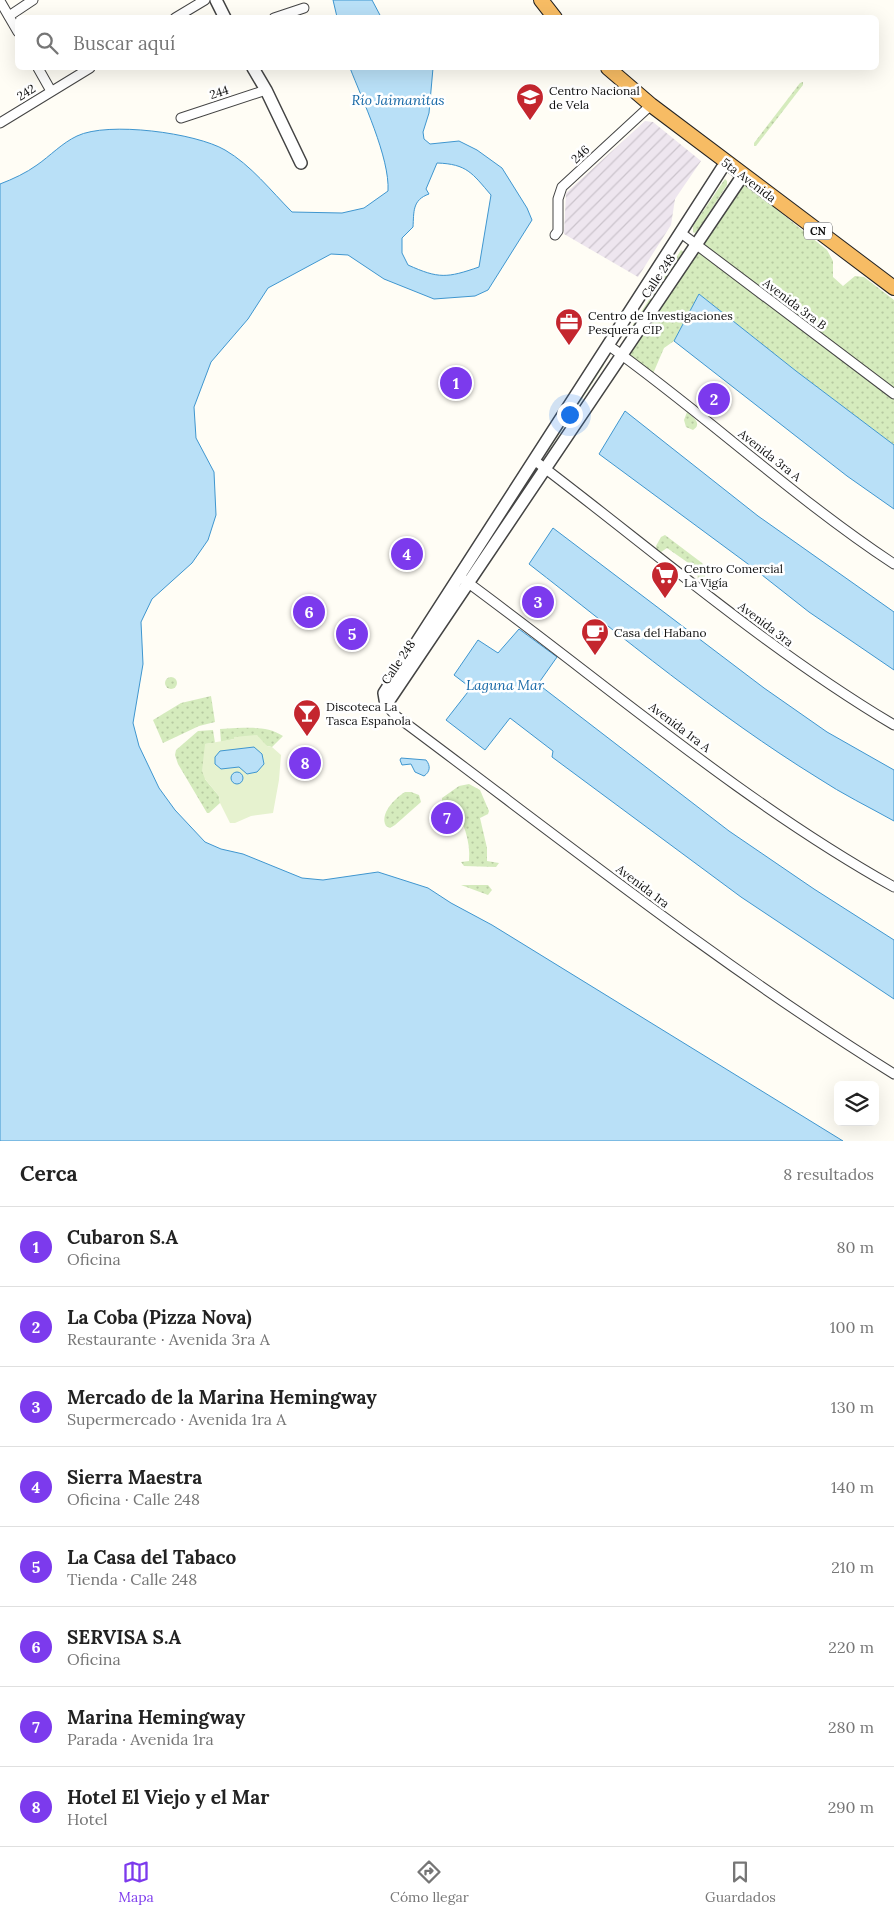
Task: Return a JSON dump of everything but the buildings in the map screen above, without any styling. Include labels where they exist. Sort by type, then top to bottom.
[{"type":"highway","points":[[541,0],[553,15]]},
{"type":"highway","name":"5ta Avenida","points":[[610,70],[651,105],[894,288]]},
{"type":"street","points":[[9,16],[33,0]]},
{"type":"street","points":[[180,15],[205,0]]},
{"type":"street","points":[[216,0],[224,15]]},
{"type":"street","points":[[0,1],[15,27]]},
{"type":"street","points":[[283,15],[304,8]]},
{"type":"street","points":[[39,70],[51,91]]},
{"type":"street","name":"242","points":[[0,123],[87,70]]},
{"type":"street","points":[[254,70],[266,90],[301,163]]},
{"type":"street","name":"244","points":[[181,118],[266,90]]},
{"type":"street","name":"246","points":[[555,235],[558,231],[558,199],[562,187],[651,105]]},
{"type":"street","name":"Calle 248","points":[[463,580],[534,460],[726,162]]},
{"type":"street","name":"Calle 248","points":[[386,705],[384,693],[463,580],[545,469],[743,175]]},
{"type":"street","name":"Avenida 3ra B","points":[[680,233],[894,394]]},
{"type":"street","name":"Avenida 3ra A","points":[[608,345],[854,538],[894,564]]},
{"type":"street","name":"Avenida 3ra","points":[[534,460],[768,641],[819,678],[894,725]]},
{"type":"street","name":"Avenida 1ra A","points":[[463,580],[691,752],[823,844],[894,887]]},
{"type":"street","name":"Avenida 1ra","points":[[386,705],[396,716],[674,925],[894,1074]]},
{"type":"shaded area","points":[[645,121],[653,122],[701,161],[675,199],[671,225],[638,277],[564,234],[566,193]]},
{"type":"green space","points":[[803,82],[803,85],[756,146],[754,146],[754,143],[800,83]]},
{"type":"green space","points":[[725,179],[727,185],[698,230],[695,233],[693,232],[693,226]]},
{"type":"green space","points":[[742,184],[745,184],[827,250],[833,261],[833,277],[843,286],[855,276],[864,277],[894,300],[894,445],[699,294],[674,341],[664,348],[652,376],[625,354]]},
{"type":"green space","points":[[681,250],[684,252],[628,338],[625,337]]},
{"type":"green space","points":[[603,363],[604,365],[547,453],[545,451]]},
{"type":"green space","points":[[687,412],[697,423],[696,428],[693,430],[686,427],[684,420]]},
{"type":"green space","points":[[665,535],[702,563],[707,571],[704,578],[698,580],[697,569],[667,548],[661,552],[657,550],[656,546],[661,537]]},
{"type":"green space","points":[[169,677],[173,677],[177,683],[173,689],[169,689],[165,685],[165,681]]},
{"type":"green space","points":[[211,696],[215,722],[199,726],[163,743],[153,720],[181,703]]},
{"type":"green space","points":[[220,729],[266,729],[283,736],[272,747],[234,739],[221,742]]},
{"type":"green space","points":[[213,730],[215,743],[205,744],[205,779],[219,796],[220,803],[207,813],[178,764],[175,755],[176,750],[198,731]]},
{"type":"green space","points":[[257,735],[267,746],[272,747],[281,755],[273,813],[251,816],[235,823],[230,823],[220,803],[219,796],[205,779],[202,771],[205,744],[234,739],[234,737]]},
{"type":"green space","points":[[469,784],[480,790],[489,811],[488,814],[480,818],[487,848],[487,861],[499,863],[496,867],[464,866],[461,862],[469,861],[469,846],[465,831],[460,817],[452,804],[444,807],[442,804],[442,798],[459,786]]},
{"type":"green space","points":[[405,792],[419,795],[421,802],[390,828],[386,826],[384,821],[386,812],[393,802]]},
{"type":"green space","points":[[461,885],[488,885],[492,890],[488,895]]},
{"type":"water","points":[[333,0],[372,0],[380,15],[337,15]]},
{"type":"water","name":"Río Jaimanitas","points":[[351,70],[433,70],[429,113],[423,132],[424,139],[430,144],[459,141],[477,150],[502,168],[527,208],[532,220],[488,290],[475,296],[434,299],[384,279],[348,255],[331,254],[268,288],[248,319],[211,362],[194,407],[196,438],[214,472],[216,515],[208,540],[192,563],[152,599],[141,622],[143,664],[133,723],[139,746],[159,788],[175,810],[205,842],[221,849],[243,854],[302,878],[323,880],[378,872],[428,888],[492,925],[843,1141],[0,1141],[0,184],[28,171],[66,142],[77,136],[109,129],[130,129],[174,134],[212,144],[225,150],[252,171],[292,212],[342,213],[364,208],[388,191],[385,162]],"holes":[[[437,163],[455,165],[473,175],[491,195],[479,267],[451,275],[436,275],[408,265],[402,253],[402,238],[413,227],[417,203],[429,194],[426,189]]]},
{"type":"water","points":[[699,294],[894,445],[894,509],[847,476],[674,341]]},
{"type":"water","points":[[625,411],[758,516],[894,612],[894,670],[809,612],[748,564],[599,454]]},
{"type":"water","points":[[553,528],[764,688],[827,732],[894,770],[894,821],[827,784],[743,728],[670,675],[529,564]]},
{"type":"water","name":"Laguna Mar","points":[[519,629],[557,657],[538,684],[729,831],[814,889],[894,940],[894,999],[741,897],[552,757],[553,751],[510,718],[485,750],[446,720],[471,688],[454,675],[478,640],[498,653]]},
{"type":"water","points":[[254,747],[262,754],[264,764],[257,772],[247,774],[239,767],[221,769],[215,764],[215,757],[220,751]]},
{"type":"water","points":[[401,758],[426,760],[429,764],[429,771],[424,776],[415,772],[411,764],[402,765]]},
{"type":"water","points":[[235,772],[239,772],[243,778],[239,784],[235,784],[231,780],[231,776]]},
{"type":"place","name":"Centro Nacional de Vela","points":[[530,121]]},
{"type":"place","name":"Centro de Investigaciones Pesquera CIP","points":[[569,346]]},
{"type":"place","name":"Cubaron S.A","points":[[456,383]]},
{"type":"place","name":"La Coba (Pizza Nova)","points":[[714,399]]},
{"type":"place","name":"Sierra Maestra","points":[[407,554]]},
{"type":"place","name":"Centro Comercial La Vigía","points":[[665,599]]},
{"type":"place","name":"Mercado de la Marina Hemingway","points":[[538,602]]},
{"type":"place","name":"SERVISA S.A","points":[[309,612]]},
{"type":"place","name":"La Casa del Tabaco","points":[[352,634]]},
{"type":"place","name":"Casa del Habano","points":[[595,656]]},
{"type":"place","name":"Discoteca La Tasca Espanola","points":[[307,737]]},
{"type":"place","name":"Hotel El Viejo y el Mar","points":[[305,763]]},
{"type":"place","name":"Marina Hemingway","points":[[447,818]]}]
